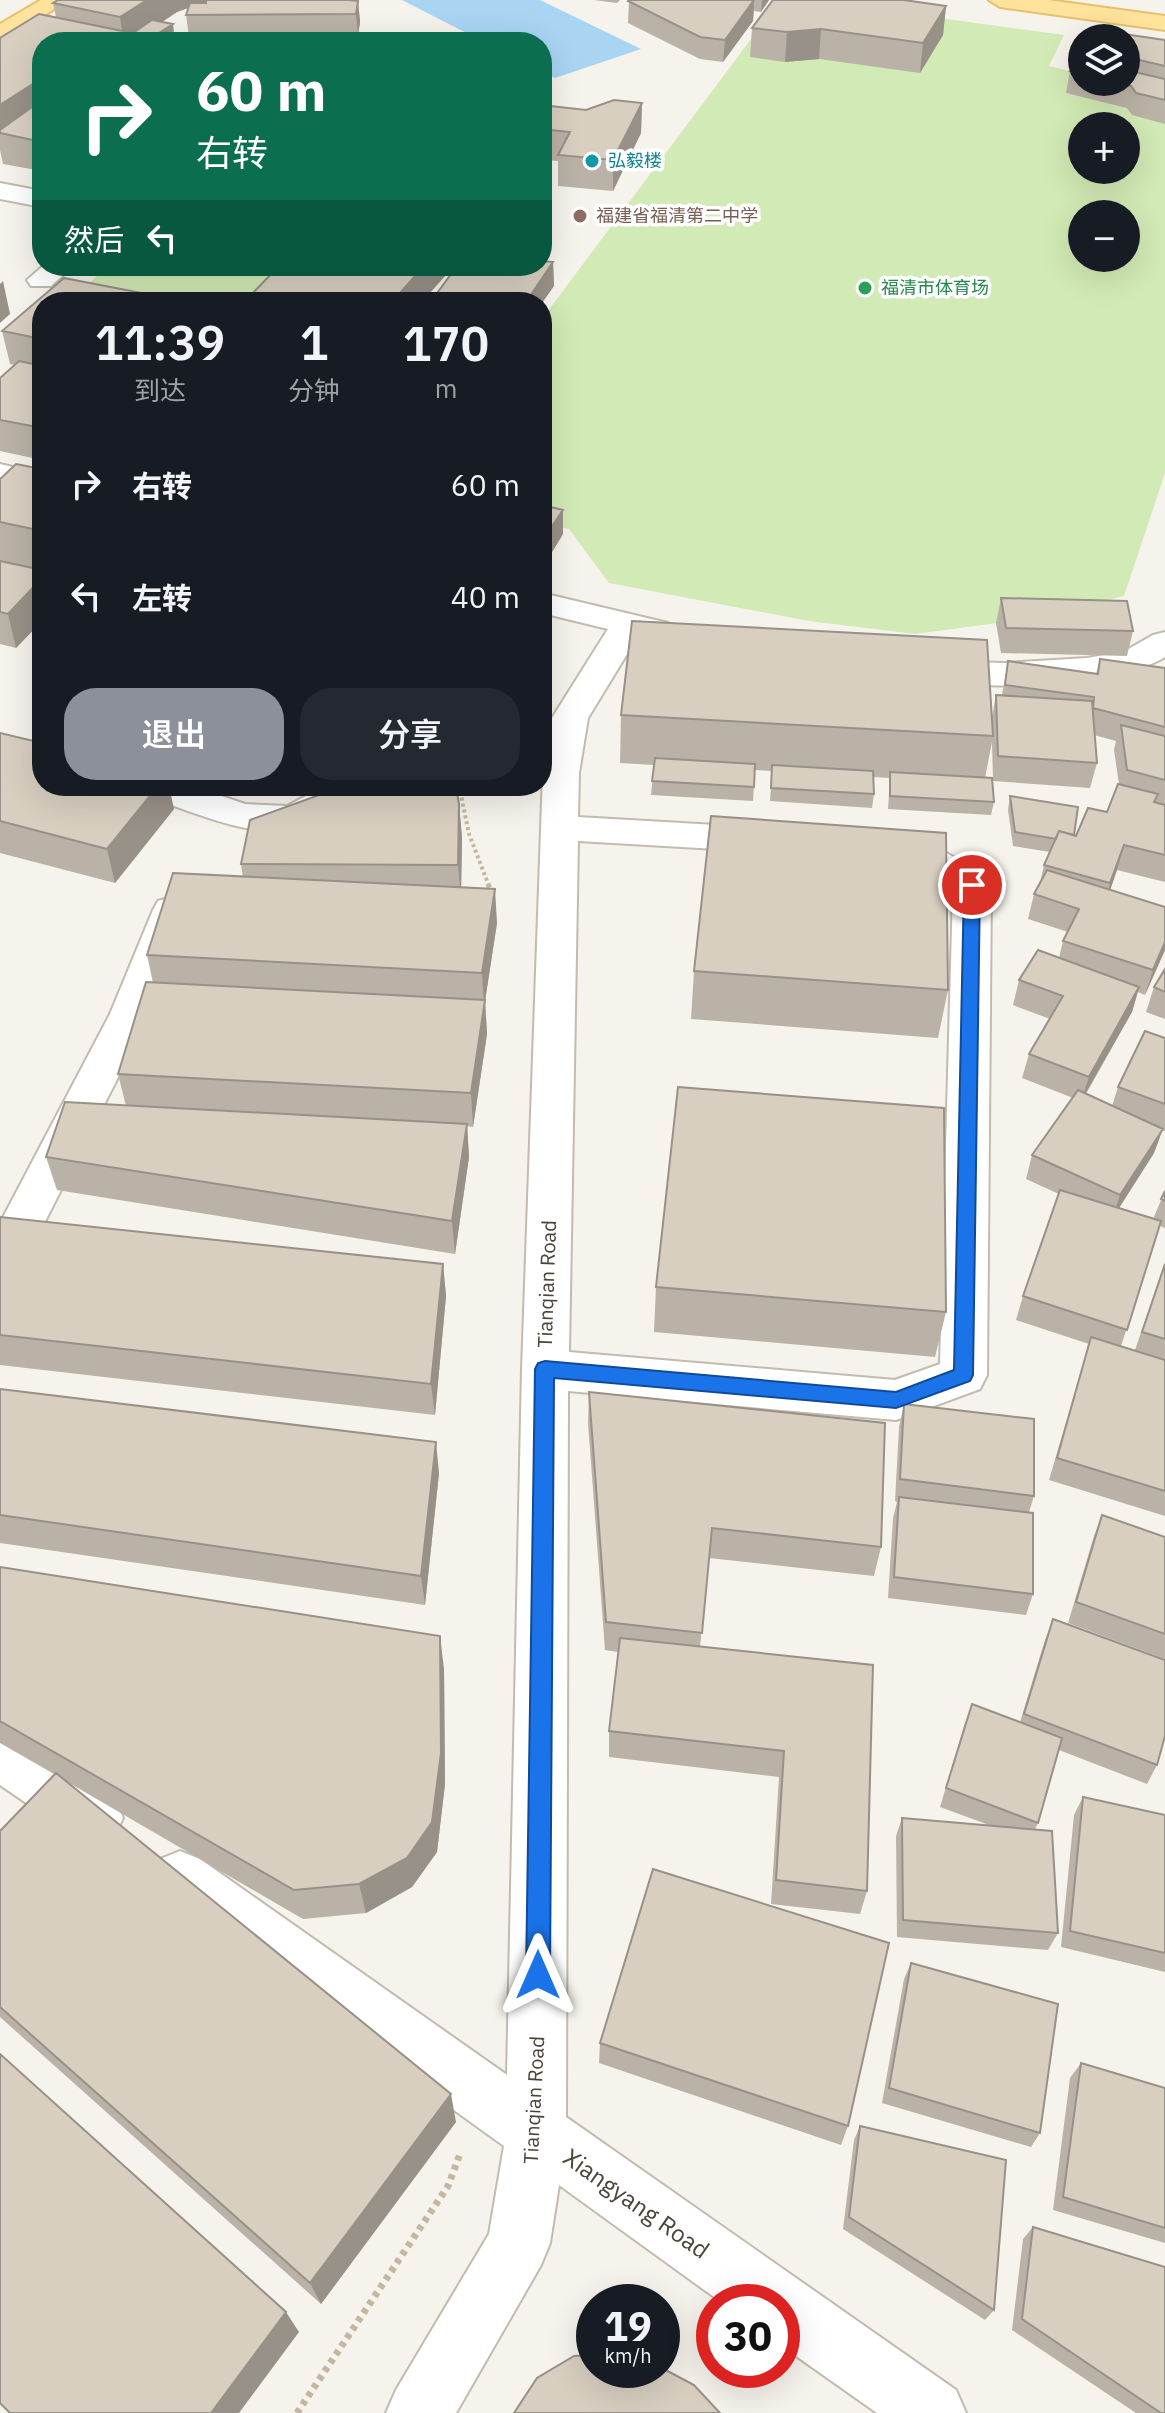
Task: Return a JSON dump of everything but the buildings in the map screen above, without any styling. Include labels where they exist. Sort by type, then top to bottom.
[{"type":"main road","points":[[0,15],[26,0]]},
{"type":"main road","points":[[0,34],[57,0]]},
{"type":"main road","points":[[1000,0],[1165,23]]},
{"type":"main road","points":[[1099,0],[1165,9]]},
{"type":"street","points":[[0,191],[32,197]]},
{"type":"street","points":[[0,473],[32,481]]},
{"type":"street","points":[[552,605],[681,636]]},
{"type":"street","name":"Tianqian Road","points":[[419,2413],[519,2243],[536,2134],[545,1369],[561,773],[556,721],[628,624]]},
{"type":"street","points":[[904,668],[963,673],[1069,669],[1135,660],[1165,642]]},
{"type":"street","points":[[184,796],[242,816],[293,818],[335,796]]},
{"type":"street","points":[[560,828],[808,842]]},
{"type":"street","points":[[545,1369],[896,1400],[963,1375],[972,885],[901,847],[855,845]]},
{"type":"street","points":[[0,1266],[130,1014],[184,882]]},
{"type":"street","name":"Xiangyang Road","points":[[0,1755],[42,1780],[749,2284]]},
{"type":"street","points":[[800,2321],[903,2403]]},
{"type":"path","points":[[461,796],[469,834],[494,901]]},
{"type":"path","points":[[297,2413],[448,2186],[466,2138],[468,2086]]},
{"type":"green space","name":"福清市体育场","points":[[780,0],[809,0],[1064,35],[1049,66],[1068,71],[1068,96],[1140,96],[1140,90],[1165,93],[1165,473],[1124,596],[1035,618],[915,634],[809,621],[609,583],[569,529],[552,526],[552,306]]},
{"type":"green space","points":[[97,276],[285,276],[269,292],[80,292]]},
{"type":"water","points":[[402,0],[540,0],[641,49],[555,78],[552,77],[552,32],[464,32]]},
{"type":"place","name":"弘毅楼","points":[[592,161]]},
{"type":"place","name":"福建省福清第二中学","points":[[580,216]]},
{"type":"place","name":"福清市体育场","points":[[865,288]]},
{"type":"route","points":[[538,1975],[545,1369],[896,1400],[963,1375],[972,885]]}]
